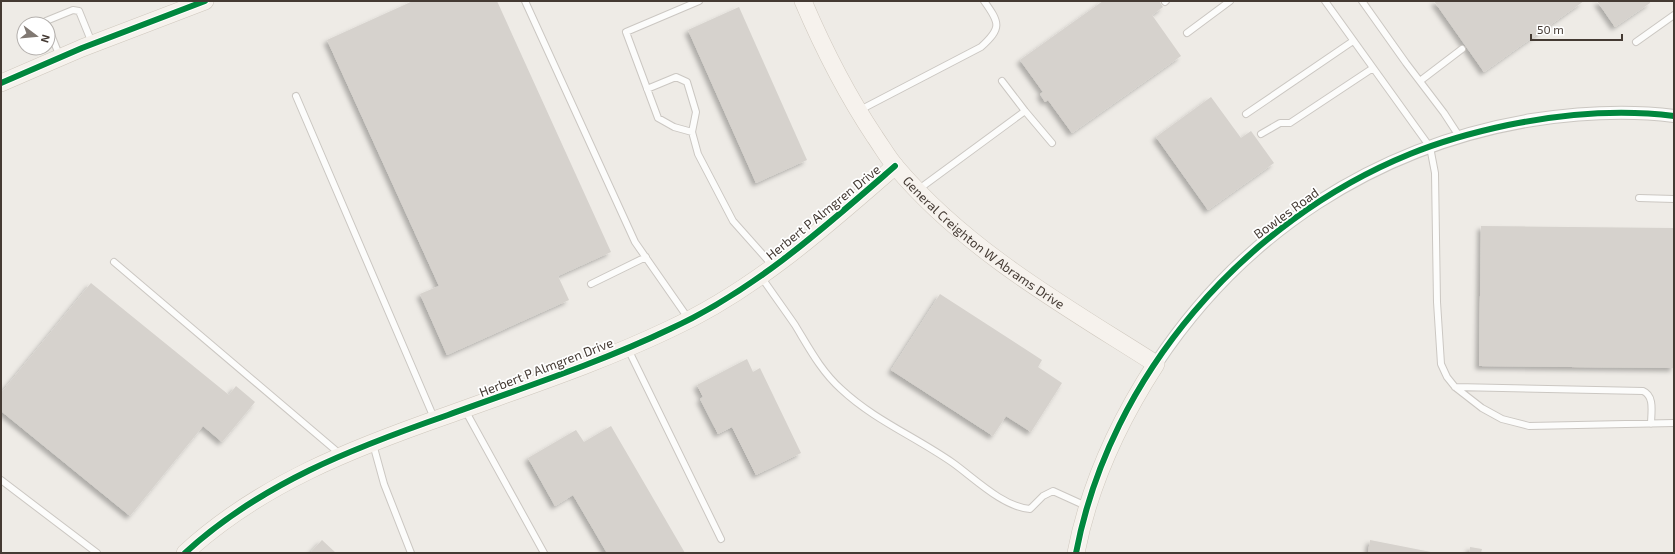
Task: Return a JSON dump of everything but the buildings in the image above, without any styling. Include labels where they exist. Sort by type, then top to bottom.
[{"type":"street","points":[[1,83],[205,1]]},
{"type":"street","name":"General Creighton W Abrams Drive","points":[[803,1],[819,38],[859,111],[895,166],[918,190],[969,237],[1013,272],[1156,364]]},
{"type":"street","name":"Bowles Road","points":[[1076,553],[1088,507],[1116,434],[1136,396],[1156,364],[1208,295],[1276,232],[1345,186],[1394,161],[1459,136],[1520,122],[1576,115],[1612,113],[1674,116]]},
{"type":"street","name":"Herbert P Almgren Drive","points":[[185,553],[231,516],[291,478],[372,442],[627,348],[689,320],[725,300],[767,272],[895,166]]},
{"type":"lane","points":[[525,1],[635,242],[689,320]]},
{"type":"lane","points":[[692,132],[674,127],[658,118],[626,32],[699,1]]},
{"type":"lane","points":[[859,111],[981,47],[992,37],[996,29],[996,17],[984,1]]},
{"type":"lane","points":[[1187,32],[1230,1]]},
{"type":"lane","points":[[1325,1],[1430,147],[1435,173],[1437,302],[1441,364],[1447,377],[1455,387],[1482,408],[1502,419],[1529,426],[1674,423]]},
{"type":"lane","points":[[1362,1],[1444,113],[1459,136]]},
{"type":"lane","points":[[56,17],[73,10],[79,10],[93,45]]},
{"type":"lane","points":[[1636,42],[1674,15]]},
{"type":"lane","points":[[1246,114],[1353,41]]},
{"type":"lane","points":[[56,47],[60,58]]},
{"type":"lane","points":[[1420,81],[1462,49]]},
{"type":"lane","points":[[1261,134],[1280,123],[1290,123],[1373,68]]},
{"type":"lane","points":[[647,89],[676,77],[687,82],[696,112],[692,132],[698,154],[733,221],[767,272],[814,359],[840,389],[866,411],[947,459],[1007,502],[1021,508],[1030,509],[1043,496],[1053,491],[1088,507]]},
{"type":"lane","points":[[1002,81],[1024,111],[1052,143]]},
{"type":"lane","points":[[296,96],[435,419]]},
{"type":"lane","points":[[918,190],[1024,111]]},
{"type":"lane","points":[[1639,198],[1674,198]]},
{"type":"lane","points":[[591,284],[646,257]]},
{"type":"lane","points":[[114,262],[341,455]]},
{"type":"lane","points":[[627,348],[721,540]]},
{"type":"lane","points":[[1455,387],[1643,390],[1648,392],[1651,398],[1651,424]]},
{"type":"lane","points":[[464,409],[544,553]]},
{"type":"lane","points":[[372,442],[384,484],[411,553]]},
{"type":"lane","points":[[1,480],[97,553]]},
{"type":"cycle path","points":[[1,83],[82,48],[205,1]]},
{"type":"cycle path","points":[[1076,553],[1093,487],[1119,425],[1153,366],[1194,312],[1241,263],[1293,220],[1350,183],[1410,154],[1471,134],[1528,121],[1570,115],[1632,113],[1674,116]]},
{"type":"cycle path","points":[[185,553],[244,507],[309,470],[377,441],[560,375],[616,353],[670,329],[701,313],[731,296],[788,256],[895,166]]}]
